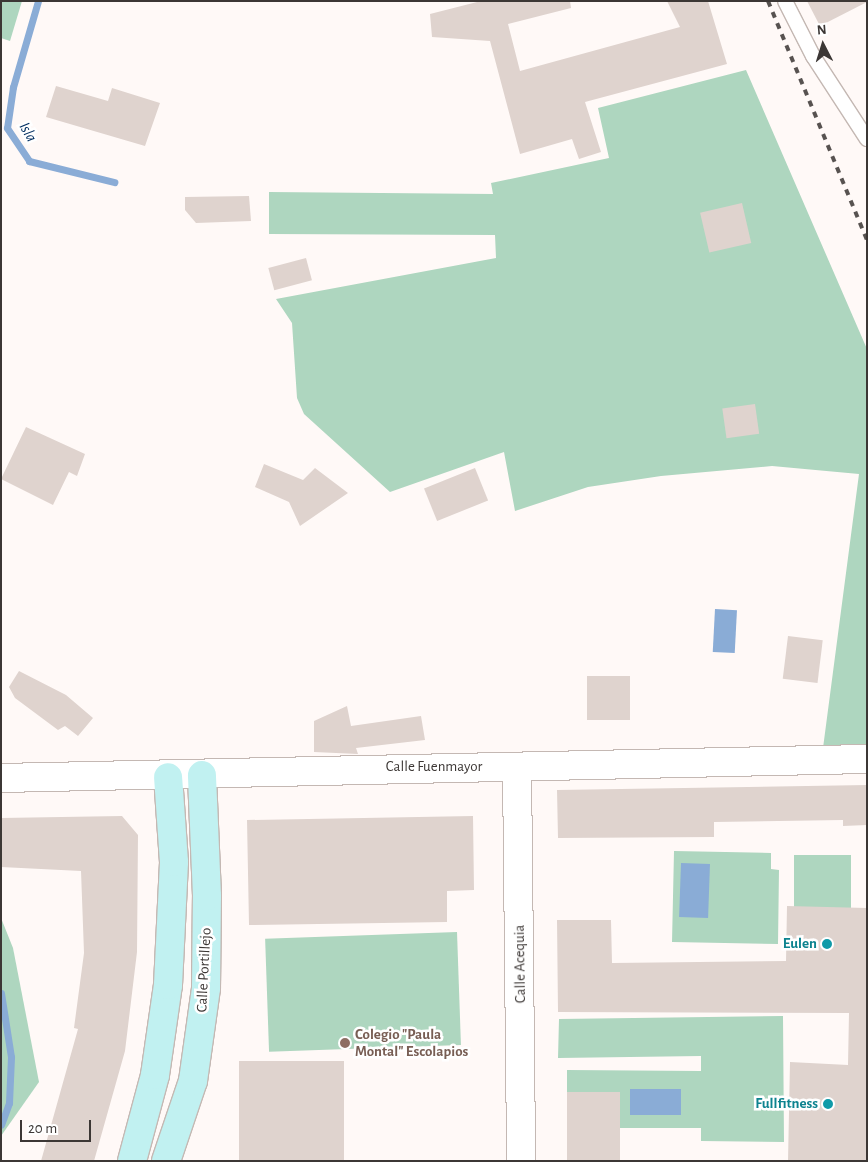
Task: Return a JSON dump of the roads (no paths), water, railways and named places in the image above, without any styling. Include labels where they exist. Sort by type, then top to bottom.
[{"type":"main road","name":"Calle Portillejo","points":[[166,1161],[192,1081],[206,988],[208,896],[202,775]]},
{"type":"main road","points":[[132,1161],[155,1074],[168,985],[174,862],[168,777]]},
{"type":"street","name":"Calle Fuenmayor","points":[[1,778],[168,777],[867,759]]},
{"type":"street","name":"Calle Acequia","points":[[517,767],[520,1161]]},
{"type":"lane","points":[[786,1],[813,56],[867,139]]},
{"type":"water","points":[[715,609],[737,610],[735,653],[713,652]]},
{"type":"water","points":[[681,863],[710,864],[708,918],[679,917]]},
{"type":"water","points":[[630,1089],[681,1089],[681,1115],[630,1115]]},
{"type":"waterway","name":"Isla","points":[[38,1],[13,87],[7,128],[29,161],[114,182]]},
{"type":"waterway","points":[[1,993],[11,1057],[9,1103],[1,1125]]},
{"type":"railway","points":[[768,1],[867,240]]},
{"type":"place","name":"Eulen","points":[[827,944]]},
{"type":"place","name":"Colegio \"Paula Montal\" Escolapios","points":[[345,1043]]},
{"type":"place","name":"Fullfitness","points":[[828,1104]]}]
